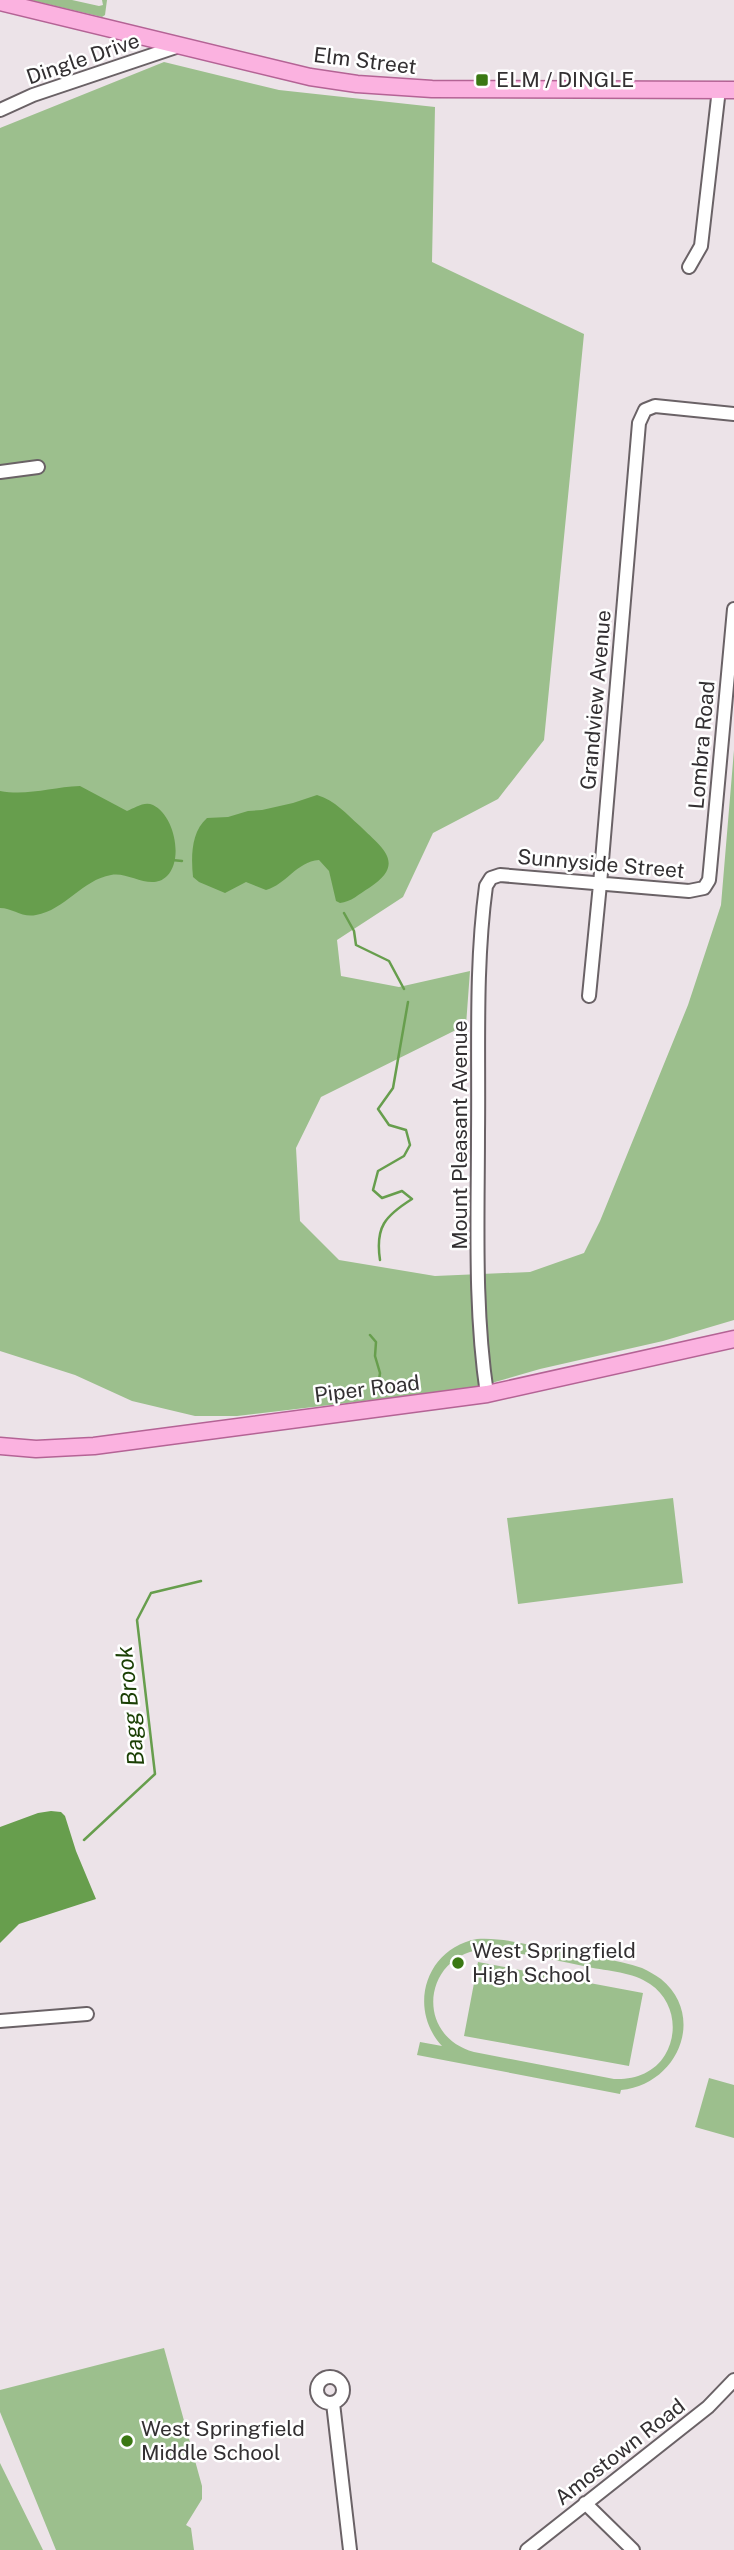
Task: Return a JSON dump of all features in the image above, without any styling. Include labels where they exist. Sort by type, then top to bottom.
[{"type":"main road","name":"Elm Street","points":[[0,2],[310,77],[398,88],[727,90]]},
{"type":"main road","name":"Piper Road","points":[[0,1446],[49,1449],[94,1446],[487,1394],[734,1339]]},
{"type":"street","name":"Dingle Drive","points":[[0,110],[46,91],[179,46]]},
{"type":"street","points":[[689,267],[701,246],[727,90]]},
{"type":"street","name":"Grandview Avenue","points":[[589,996],[639,423],[646,410],[668,407],[734,414]]},
{"type":"street","points":[[0,472],[38,467]]},
{"type":"street","name":"Lombra Road","points":[[706,885],[710,870],[734,609]]},
{"type":"street","name":"Sunnyside Street","points":[[491,877],[504,875],[695,892],[706,885]]},
{"type":"street","name":"Mount Pleasant Avenue","points":[[487,1394],[482,1352],[478,1243],[479,980],[486,890],[491,877]]},
{"type":"street","points":[[0,2021],[87,2014]]},
{"type":"street","name":"Amostown Road","points":[[527,2550],[708,2407],[734,2381]]},
{"type":"street","points":[[332,2403],[350,2550]]},
{"type":"street","points":[[585,2502],[633,2550]]},
{"type":"shaded area","points":[[30,0],[72,0],[99,6],[103,5],[102,0],[107,0],[105,15],[102,17]]},
{"type":"shaded area","points":[[164,62],[279,90],[435,107],[432,262],[584,334],[544,740],[498,799],[433,833],[403,897],[337,940],[341,976],[399,987],[470,971],[466,1025],[321,1097],[296,1148],[300,1221],[339,1260],[435,1276],[530,1272],[584,1253],[600,1221],[688,1005],[721,905],[734,750],[734,1320],[663,1341],[540,1369],[474,1388],[237,1416],[195,1416],[132,1401],[75,1375],[0,1351],[0,128]]},
{"type":"shaded area","points":[[80,786],[127,811],[146,804],[160,810],[171,827],[176,849],[172,868],[167,876],[161,880],[147,882],[111,875],[91,883],[56,907],[36,915],[0,908],[0,791],[30,792]]},
{"type":"shaded area","points":[[317,795],[340,808],[376,841],[387,856],[387,871],[358,895],[344,902],[336,901],[329,871],[319,860],[304,865],[266,890],[246,882],[225,893],[193,877],[192,853],[195,838],[207,818],[262,810]]},
{"type":"shaded area","points":[[673,1498],[683,1583],[518,1604],[507,1518]]},
{"type":"shaded area","points":[[51,1811],[61,1812],[65,1816],[96,1899],[19,1924],[0,1943],[0,1827]]},
{"type":"shaded area","points":[[477,1939],[498,1939],[613,1960],[645,1969],[661,1979],[675,1994],[682,2012],[683,2030],[679,2047],[670,2063],[657,2076],[641,2085],[621,2090],[620,2094],[417,2055],[420,2042],[442,2046],[431,2031],[424,1998],[434,1967],[445,1954],[459,1945]],"holes":[[[488,1949],[620,1972],[650,1984],[664,1999],[672,2017],[672,2036],[665,2055],[643,2074],[614,2079],[474,2052],[454,2043],[441,2029],[434,2012],[434,1995],[439,1978],[450,1964],[466,1953]]]},
{"type":"shaded area","points":[[478,1962],[643,1993],[629,2066],[464,2036]]},
{"type":"shaded area","points":[[709,2078],[734,2085],[734,2138],[695,2127]]},
{"type":"shaded area","points":[[164,2348],[202,2486],[202,2499],[186,2525],[191,2528],[194,2550],[56,2550],[0,2412],[0,2390]]},
{"type":"shaded area","points":[[0,2463],[43,2550],[0,2550]]},
{"type":"waterway","name":"Bagg Brook","points":[[172,860],[182,861]]},
{"type":"waterway","name":"Bagg Brook","points":[[344,913],[354,931],[356,945],[389,961],[404,989]]},
{"type":"waterway","name":"Bagg Brook","points":[[380,1260],[379,1239],[384,1224],[395,1211],[412,1199],[402,1191],[382,1198],[373,1190],[378,1171],[404,1156],[410,1145],[406,1130],[389,1125],[378,1109],[393,1088],[408,1002]]},
{"type":"waterway","name":"Bagg Brook","points":[[370,1335],[376,1342],[375,1356],[380,1373],[377,1394]]},
{"type":"waterway","name":"Bagg Brook","points":[[84,1840],[155,1774],[137,1620],[151,1593],[201,1581]]},
{"type":"place","name":"ELM / DINGLE","points":[[482,80]]},
{"type":"place","name":"West Springfield High School","points":[[458,1963]]},
{"type":"place","name":"West Springfield Middle School","points":[[127,2441]]}]
